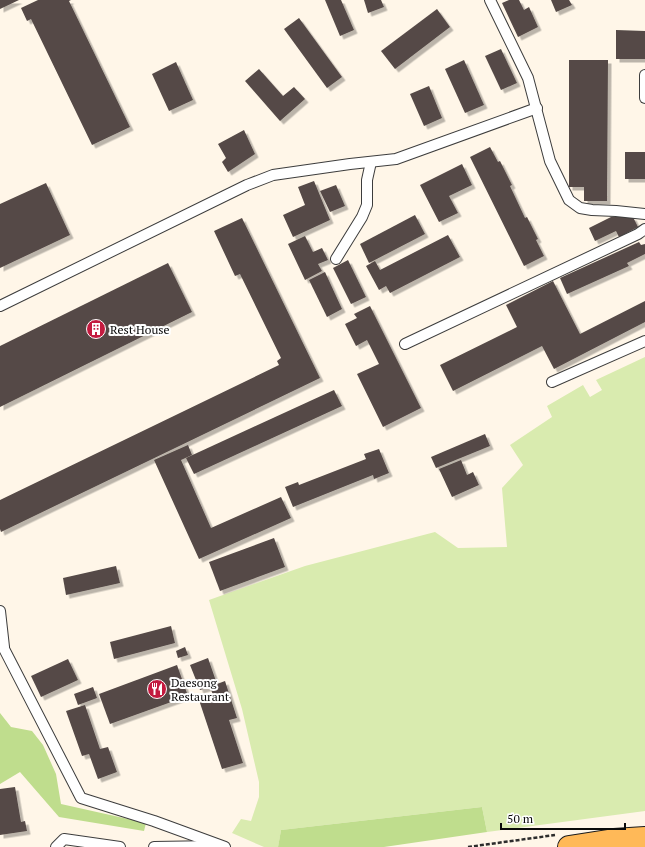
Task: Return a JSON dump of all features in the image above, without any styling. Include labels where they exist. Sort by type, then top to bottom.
[{"type":"main road","points":[[569,847],[614,840],[644,841]]},
{"type":"lane","points":[[490,0],[528,78],[550,161],[569,200],[580,208],[645,214]]},
{"type":"lane","points":[[645,75],[645,98]]},
{"type":"lane","points":[[0,306],[247,185],[273,175],[396,159],[537,108]]},
{"type":"lane","points":[[336,259],[362,217],[367,205],[368,180],[371,162]]},
{"type":"lane","points":[[405,344],[645,229]]},
{"type":"lane","points":[[552,382],[645,340]]},
{"type":"lane","points":[[0,611],[2,645],[81,798],[154,821],[223,847]]},
{"type":"lane","points":[[56,847],[64,840],[120,847]]},
{"type":"lane","points":[[154,847],[223,847]]},
{"type":"green space","points":[[645,357],[645,811],[487,832],[482,807],[281,830],[278,847],[264,847],[232,833],[241,819],[251,821],[259,797],[259,782],[242,709],[209,600],[305,566],[435,532],[458,548],[507,547],[502,488],[523,465],[510,445],[552,417],[547,406],[583,385],[590,397],[602,390],[596,380]]},
{"type":"green space","points":[[0,713],[11,727],[32,731],[43,745],[56,774],[61,804],[146,823],[144,831],[59,817],[20,772],[0,784]]},
{"type":"green space","points":[[482,807],[487,832],[384,847],[278,847],[281,830]]},
{"type":"building","points":[[0,0],[19,0],[0,9]]},
{"type":"building","points":[[38,0],[71,0],[69,1],[130,127],[92,145],[31,19],[27,21],[21,8]]},
{"type":"building","points":[[325,0],[341,0],[354,30],[340,36]]},
{"type":"building","points":[[364,0],[381,0],[384,7],[368,13]]},
{"type":"building","points":[[509,0],[519,0],[524,10],[529,7],[538,27],[518,37],[502,3]]},
{"type":"building","points":[[551,0],[569,0],[572,5],[556,12]]},
{"type":"building","points":[[437,9],[450,27],[395,69],[381,51]]},
{"type":"building","points":[[299,18],[342,77],[327,88],[284,29]]},
{"type":"building","points":[[616,30],[645,31],[645,59],[616,59]]},
{"type":"building","points":[[501,49],[517,83],[501,90],[485,56]]},
{"type":"building","points":[[464,60],[484,105],[465,113],[445,69]]},
{"type":"building","points":[[569,60],[608,60],[607,201],[584,201],[584,187],[569,187]]},
{"type":"building","points":[[176,62],[193,100],[169,111],[152,74]]},
{"type":"building","points":[[259,69],[283,96],[294,87],[305,99],[280,121],[245,81]]},
{"type":"building","points":[[429,86],[442,118],[424,126],[410,94]]},
{"type":"building","points":[[244,130],[255,154],[228,172],[222,162],[226,158],[218,144]]},
{"type":"building","points":[[490,147],[498,162],[500,161],[512,185],[510,186],[525,218],[527,217],[538,239],[536,240],[544,256],[524,266],[470,157]]},
{"type":"building","points":[[625,152],[645,152],[645,179],[625,179]]},
{"type":"building","points":[[462,164],[472,185],[449,196],[458,213],[439,222],[420,185]]},
{"type":"building","points":[[314,181],[330,220],[293,237],[283,215],[305,205],[298,187]]},
{"type":"building","points":[[46,183],[70,235],[0,268],[0,204]]},
{"type":"building","points":[[336,185],[345,206],[330,212],[320,191]]},
{"type":"building","points":[[415,215],[425,234],[369,263],[360,244]]},
{"type":"building","points":[[611,217],[633,217],[638,227],[619,237],[616,231],[595,241],[589,228]]},
{"type":"building","points":[[242,218],[320,378],[1,532],[0,500],[279,365],[277,361],[281,358],[240,274],[235,276],[214,231]]},
{"type":"building","points":[[448,235],[460,257],[390,293],[386,286],[379,290],[366,266],[375,261],[380,270]]},
{"type":"building","points":[[305,236],[313,252],[322,248],[328,260],[318,264],[322,271],[305,280],[288,244]]},
{"type":"building","points":[[639,242],[641,245],[645,244],[645,254],[627,263],[629,266],[567,294],[560,278]]},
{"type":"building","points":[[348,260],[366,297],[351,304],[333,268]]},
{"type":"building","name":"Rest House","points":[[168,263],[192,312],[0,407],[0,346]]},
{"type":"building","points":[[325,272],[342,309],[327,317],[309,280]]},
{"type":"building","points":[[553,281],[580,334],[645,301],[645,322],[554,369],[542,346],[453,391],[440,365],[517,327],[506,305]]},
{"type":"building","points":[[370,306],[421,408],[383,427],[357,374],[379,364],[367,340],[356,346],[345,324],[357,318],[354,314]]},
{"type":"building","points":[[334,390],[342,406],[194,474],[186,458]]},
{"type":"building","points":[[485,434],[490,446],[436,468],[431,457]]},
{"type":"building","points":[[188,445],[192,455],[181,460],[211,528],[281,497],[291,518],[199,559],[154,460]]},
{"type":"building","points":[[379,449],[389,473],[374,479],[373,475],[293,507],[285,487],[298,482],[299,485],[366,459],[364,454]]},
{"type":"building","points":[[461,460],[467,475],[473,472],[479,485],[452,497],[439,469]]},
{"type":"building","points":[[274,538],[285,567],[220,591],[209,562]]},
{"type":"building","points":[[116,566],[120,583],[66,595],[63,578]]},
{"type":"building","points":[[171,626],[175,643],[114,659],[110,642]]},
{"type":"building","points":[[185,647],[188,655],[178,658],[176,651]]},
{"type":"building","points":[[208,658],[217,684],[225,681],[237,718],[229,720],[243,763],[222,769],[199,700],[213,695],[210,687],[200,690],[190,665]]},
{"type":"building","points":[[68,659],[78,680],[41,697],[31,676]]},
{"type":"building","points":[[177,665],[188,696],[110,724],[99,694]]},
{"type":"building","points":[[93,687],[97,698],[78,705],[74,694]]},
{"type":"building","points":[[85,705],[100,749],[108,747],[117,772],[98,779],[89,754],[82,756],[66,711]]},
{"type":"building","points":[[15,787],[21,822],[25,821],[27,831],[0,835],[0,789]]},
{"type":"place","name":"Rest House","points":[[96,329]]},
{"type":"place","name":"Daesong Restaurant","points":[[157,689]]}]
